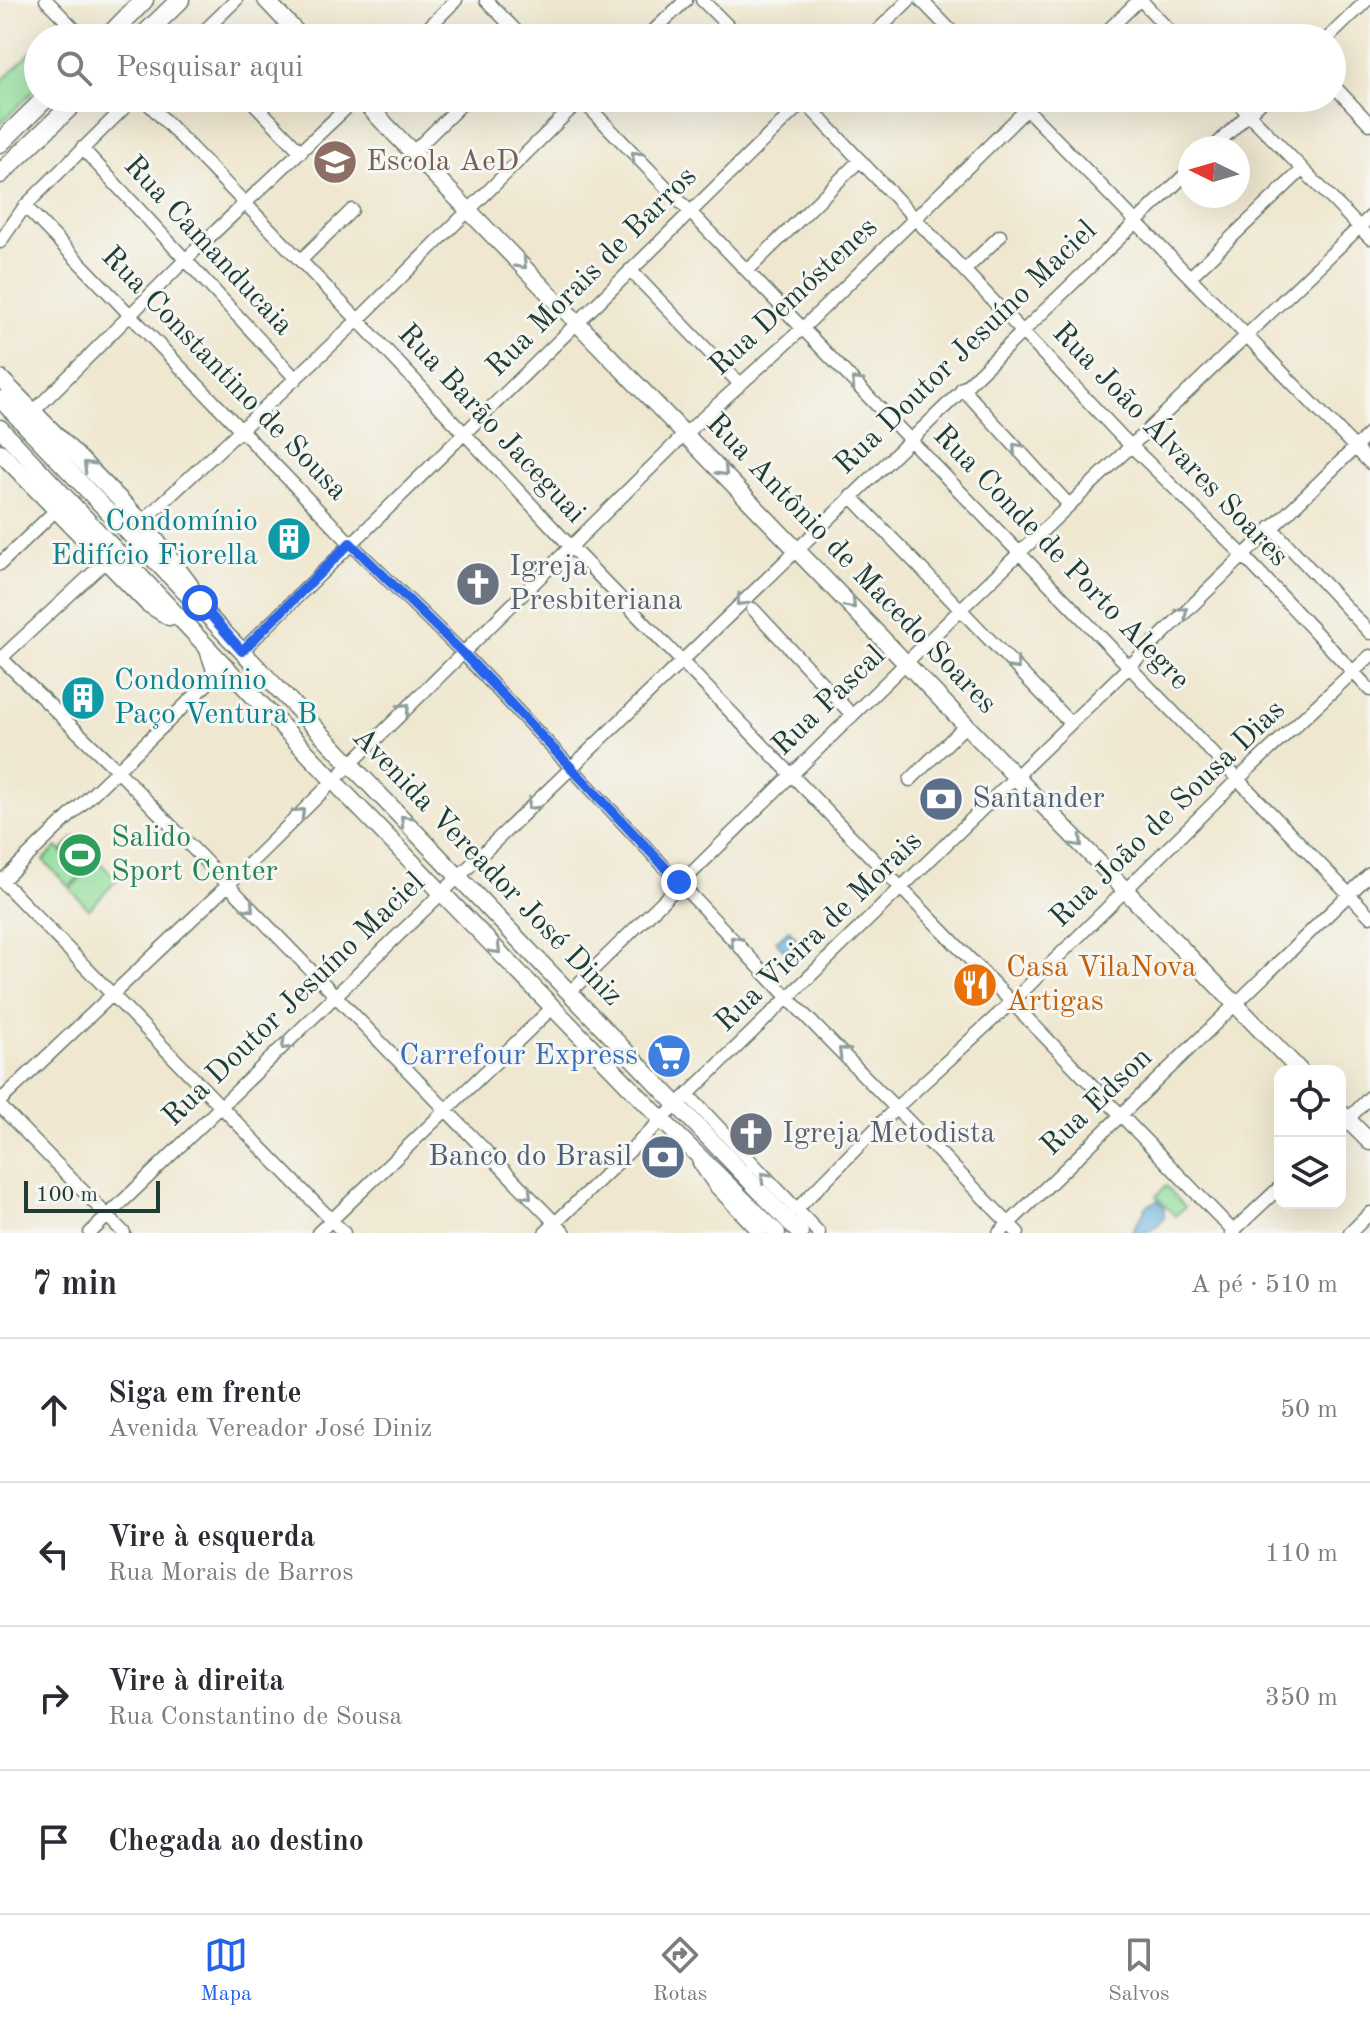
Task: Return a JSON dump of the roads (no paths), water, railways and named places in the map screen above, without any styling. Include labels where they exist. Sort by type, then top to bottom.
[{"type":"highway","points":[[121,24],[144,0]]},
{"type":"highway","points":[[155,24],[180,0]]},
{"type":"highway","points":[[0,143],[32,112]]},
{"type":"highway","points":[[1,173],[64,112]]},
{"type":"main road","points":[[266,0],[289,24]]},
{"type":"main road","name":"Rua Antônio de Macedo Soares","points":[[372,112],[797,547],[1294,1065]]},
{"type":"main road","points":[[0,378],[142,522],[192,587],[201,607]]},
{"type":"main road","name":"Avenida Vereador José Diniz","points":[[0,399],[570,992],[682,1101],[800,1233]]},
{"type":"main road","name":"Avenida Vereador José Diniz","points":[[0,428],[442,893],[662,1120],[777,1233]]},
{"type":"main road","points":[[0,452],[148,604],[198,638]]},
{"type":"main road","points":[[1346,1122],[1370,1142]]},
{"type":"street","points":[[46,0],[69,24]]},
{"type":"street","points":[[211,24],[236,0]]},
{"type":"street","points":[[432,24],[456,0]]},
{"type":"street","points":[[486,0],[509,24]]},
{"type":"street","points":[[661,24],[686,0]]},
{"type":"street","points":[[702,0],[726,24]]},
{"type":"street","points":[[884,24],[909,0]]},
{"type":"street","points":[[921,0],[944,24]]},
{"type":"street","points":[[1115,24],[1140,0],[1163,24]]},
{"type":"street","points":[[1343,24],[1364,4]]},
{"type":"street","points":[[1346,99],[1370,124]]},
{"type":"street","points":[[0,242],[25,206],[119,112]]},
{"type":"street","name":"Rua Barão Jaceguai","points":[[157,112],[246,202],[571,547],[903,887],[1233,1232]]},
{"type":"street","points":[[262,112],[301,152]]},
{"type":"street","points":[[34,411],[186,259],[343,112]]},
{"type":"street","points":[[413,152],[454,112]]},
{"type":"street","points":[[142,522],[358,320],[567,112]]},
{"type":"street","name":"Rua Conde de Porto Alegre","points":[[595,112],[1370,916]]},
{"type":"street","name":"Rua Morais de Barros","points":[[242,651],[791,112]]},
{"type":"street","name":"Rua João Álvares Soares","points":[[816,112],[1131,446],[1243,555],[1370,690]]},
{"type":"street","name":"Rua Demóstenes","points":[[0,1104],[228,885],[686,433],[803,328],[1023,112]]},
{"type":"street","points":[[1029,112],[1370,463]]},
{"type":"street","points":[[1226,136],[1249,114],[1370,238]]},
{"type":"street","name":"Rua Camanducaia","points":[[82,148],[296,379]]},
{"type":"street","points":[[748,270],[860,160]]},
{"type":"street","points":[[1190,277],[1302,170]]},
{"type":"street","name":"Rua Doutor Jesuíno Maciel","points":[[90,1233],[1178,181]]},
{"type":"street","name":"Rua Constantino de Sousa","points":[[25,206],[350,543],[462,652],[788,998],[898,1106],[1018,1233]]},
{"type":"street","points":[[301,260],[352,210]]},
{"type":"street","name":"Rua Pascal","points":[[570,992],[906,662],[1370,217]]},
{"type":"street","points":[[965,270],[1000,236]]},
{"type":"street","points":[[630,270],[740,384]]},
{"type":"street","points":[[962,388],[1069,505]]},
{"type":"street","name":"Rua Vieira de Morais","points":[[545,1233],[560,1228],[662,1120],[1370,433]]},
{"type":"street","points":[[851,496],[1070,723]]},
{"type":"street","points":[[0,564],[56,510]]},
{"type":"street","points":[[1271,527],[1370,633]]},
{"type":"street","points":[[106,561],[0,658],[117,770],[334,998],[560,1228]]},
{"type":"street","points":[[753,609],[852,715]]},
{"type":"street","points":[[198,638],[212,664],[208,683],[1,880],[344,1233]]},
{"type":"street","name":"Rua João de Sousa Dias","points":[[796,1210],[898,1106],[1013,1001],[1237,780],[1370,656]]},
{"type":"street","points":[[910,780],[966,725]]},
{"type":"street","name":"Rua Edson","points":[[999,1233],[1370,874]]},
{"type":"street","points":[[318,1233],[553,1007]]},
{"type":"street","points":[[1346,1116],[1370,1097]]},
{"type":"street","name":"Avenida Vereador José Diniz","points":[[682,1101],[819,1233]]},
{"type":"street","points":[[0,1104],[124,1233]]},
{"type":"street","name":"Avenida Vereador José Diniz","points":[[691,1149],[715,1186],[760,1233]]},
{"type":"street","points":[[1233,1232],[1274,1193]]},
{"type":"street","points":[[1350,1233],[1370,1213]]},
{"type":"water","points":[[789,930],[803,945],[790,957],[776,941]]},
{"type":"water","points":[[1158,1200],[1164,1207],[1164,1218],[1151,1231],[1131,1233],[1147,1206]]},
{"type":"place","name":"Escola AeD","points":[[335,162]]},
{"type":"place","name":"Condomínio Edifício Fiorella","points":[[289,539]]},
{"type":"place","name":"Igreja Presbiteriana","points":[[478,584]]},
{"type":"place","name":"Condomínio Paço Ventura B","points":[[83,698]]},
{"type":"place","name":"Santander","points":[[941,799]]},
{"type":"place","name":"Salido Sport Center","points":[[80,855]]},
{"type":"place","name":"Casa VilaNova Artigas","points":[[975,985]]},
{"type":"place","name":"Carrefour Express","points":[[669,1056]]},
{"type":"place","name":"Igreja Metodista","points":[[751,1134]]},
{"type":"place","name":"Banco do Brasil","points":[[663,1157]]}]
